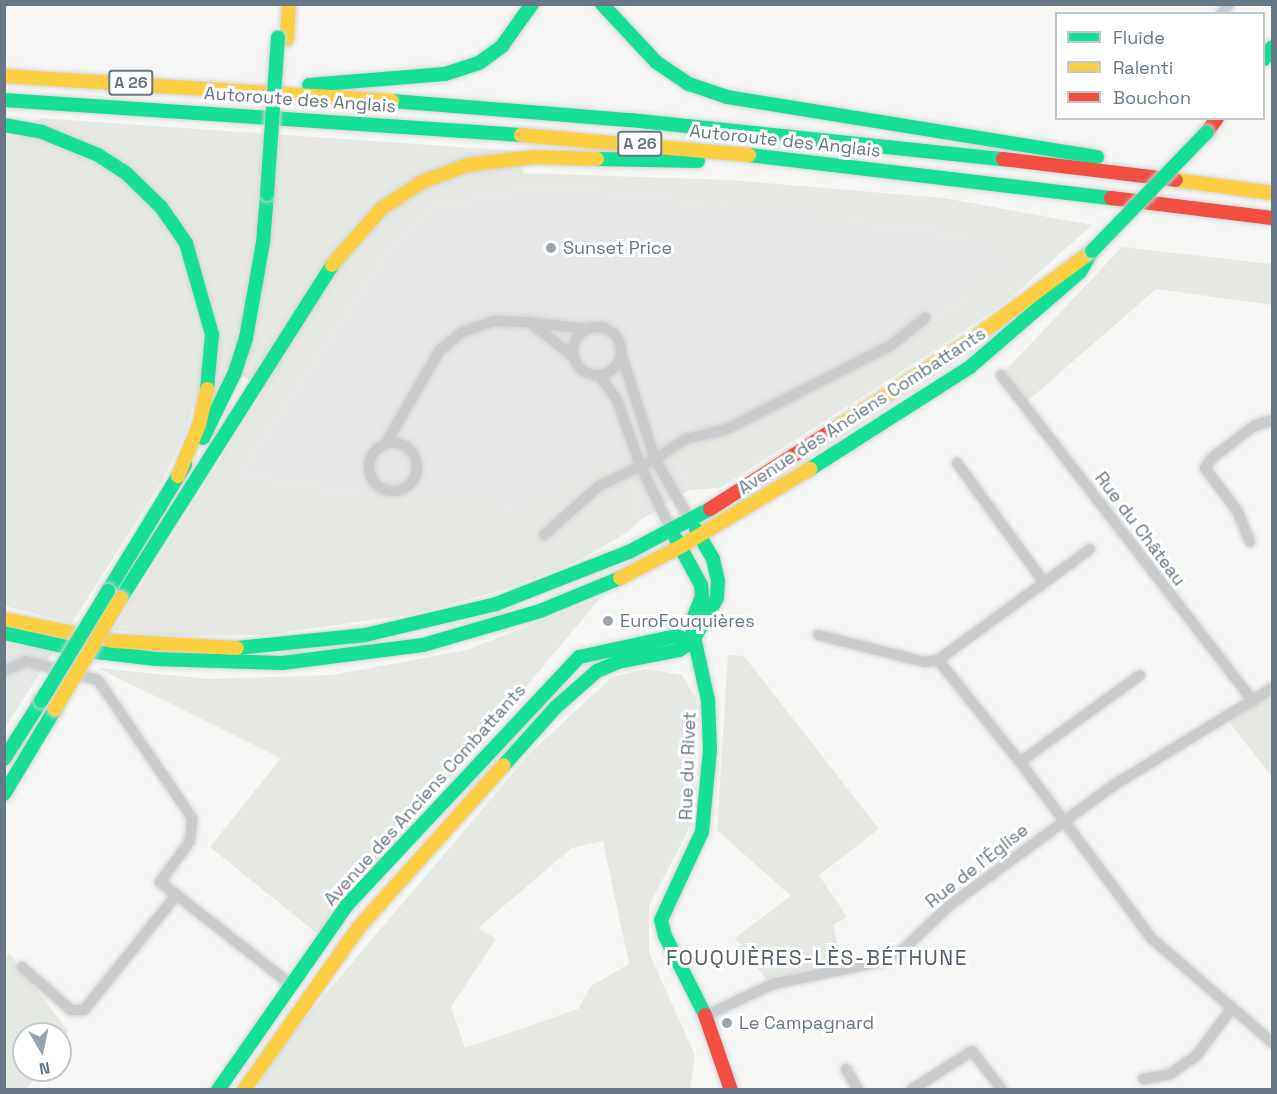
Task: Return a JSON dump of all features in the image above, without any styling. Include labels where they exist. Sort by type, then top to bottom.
[{"type":"main road","points":[[279,4],[282,38]]},
{"type":"main road","points":[[196,477],[243,374],[254,341],[266,290],[282,38],[289,4]]},
{"type":"main road","points":[[258,90],[445,74],[479,63],[502,46],[531,4]]},
{"type":"main road","points":[[602,4],[656,62],[689,84],[728,97],[1108,158],[1207,184]]},
{"type":"main road","name":"Autoroute des Anglais","points":[[4,76],[258,90],[630,120],[1272,193]]},
{"type":"main road","name":"Autoroute des Anglais","points":[[4,100],[363,122],[850,165],[1272,218]]},
{"type":"main road","points":[[1092,251],[1207,132],[1216,120]]},
{"type":"main road","points":[[4,125],[42,132],[98,154],[126,173],[161,207],[186,243],[212,333],[210,374],[199,425],[178,476]]},
{"type":"main road","points":[[4,794],[121,598],[320,279],[382,208],[422,182],[468,165],[534,157],[850,165]]},
{"type":"main road","points":[[4,759],[206,433],[235,372],[256,289],[271,194]]},
{"type":"main road","name":"Avenue des Anciens Combattants","points":[[4,619],[113,641],[178,647],[305,643],[365,635],[496,604],[599,565],[672,531],[784,463],[974,338],[1092,251]]},
{"type":"main road","name":"Avenue des Anciens Combattants","points":[[4,633],[80,650],[202,663],[282,663],[354,656],[485,630],[594,591],[700,537],[970,367],[1062,290],[1092,251]]},
{"type":"main road","points":[[244,1089],[359,927],[556,707],[597,671],[618,662],[679,650],[692,642],[717,598],[713,559],[690,520]]},
{"type":"main road","points":[[672,531],[701,585],[702,596],[691,624],[692,642]]},
{"type":"main road","name":"Avenue des Anciens Combattants","points":[[221,1089],[289,983],[346,905],[579,657],[676,636],[692,642]]},
{"type":"main road","name":"Rue du Rivet","points":[[692,642],[708,700],[711,729],[707,807],[702,832],[661,920],[664,936],[705,1016],[728,1088]]},
{"type":"street","points":[[544,535],[599,486],[656,459],[686,438],[727,429],[890,346],[925,318]]},
{"type":"street","points":[[386,443],[410,449],[418,463],[414,480],[401,490],[379,487],[370,474],[374,452],[386,443],[440,350],[462,332],[494,321],[608,329],[618,339],[656,459],[690,520]]},
{"type":"street","points":[[529,322],[573,356],[579,368],[599,375],[617,400],[641,466],[672,531]]},
{"type":"street","points":[[573,356],[575,340],[587,328]]},
{"type":"street","points":[[599,375],[614,368],[621,353]]},
{"type":"street","name":"Rue du Château","points":[[1001,375],[1254,702]]},
{"type":"street","points":[[1250,542],[1238,512],[1205,468],[1212,458],[1254,426],[1272,420]]},
{"type":"street","points":[[957,463],[1043,581]]},
{"type":"street","points":[[818,635],[926,662],[938,660],[1043,581],[1090,549]]},
{"type":"street","points":[[938,660],[1020,762],[1151,938],[1272,1042]]},
{"type":"street","points":[[4,671],[26,661],[90,675],[129,725],[192,818],[190,841],[160,882],[176,897],[289,983]]},
{"type":"street","points":[[1020,762],[1140,675]]},
{"type":"street","name":"Rue de l'Église","points":[[705,1016],[773,984],[884,961],[905,948],[950,905],[1114,785],[1254,702],[1272,688]]},
{"type":"street","points":[[22,967],[71,1010],[84,1010],[176,897]]},
{"type":"street","points":[[1143,1079],[1170,1074],[1196,1056],[1232,1008]]},
{"type":"street","points":[[911,1089],[972,1052],[1002,1089]]},
{"type":"street","points":[[846,1069],[858,1089]]},
{"type":"shaded area","points":[[40,118],[517,151],[524,173],[730,180],[944,198],[1092,225],[1005,303],[930,353],[720,488],[689,490],[672,456],[689,445],[748,432],[887,353],[952,308],[1009,255],[968,236],[545,185],[434,208],[390,250],[239,475],[408,501],[424,490],[496,494],[505,510],[622,456],[640,501],[639,521],[628,532],[578,561],[503,590],[413,614],[265,635],[173,636],[113,630],[265,389],[228,367],[213,401],[192,408],[187,430],[162,481],[72,623],[5,606],[4,136],[19,137]]},
{"type":"shaded area","points":[[545,185],[969,236],[1010,255],[952,308],[887,353],[748,432],[689,445],[672,456],[689,490],[639,521],[640,501],[622,457],[505,510],[408,501],[239,475],[390,250],[434,208]]},
{"type":"shaded area","points":[[1122,247],[1272,264],[1272,305],[1156,289],[1024,404],[1001,375]]},
{"type":"shaded area","points":[[601,597],[319,935],[210,847],[281,758],[98,668],[208,679],[332,675],[467,650]]},
{"type":"shaded area","points":[[6,643],[54,651],[5,728],[5,645]]},
{"type":"shaded area","points":[[728,655],[744,656],[879,829],[819,875],[847,917],[833,925],[841,963],[766,979],[735,938],[791,896],[717,830]]},
{"type":"shaded area","points":[[646,669],[682,675],[696,698],[699,727],[692,823],[649,906],[649,953],[695,1055],[690,1089],[256,1090],[288,1038],[529,754],[612,677]],"holes":[[[603,841],[629,964],[591,986],[578,1009],[465,1048],[451,1007],[496,939],[478,928],[572,848]]]},
{"type":"shaded area","points":[[1272,688],[1272,777],[1226,718]]},
{"type":"shaded area","points":[[10,954],[61,1022],[12,1022],[12,1082],[32,1082],[27,1089],[5,1090],[4,956]]},
{"type":"traffic: fast","points":[[309,85],[445,74],[479,63],[502,46],[532,4]]},
{"type":"traffic: fast","points":[[602,4],[656,62],[689,84],[727,97],[1097,157]]},
{"type":"traffic: fast","points":[[267,194],[278,37]]},
{"type":"traffic: fast","points":[[1265,58],[1272,47]]},
{"type":"traffic: fast","points":[[4,100],[521,135]]},
{"type":"traffic: fast","points":[[392,101],[630,120],[1003,159]]},
{"type":"traffic: fast","points":[[4,125],[42,132],[98,155],[126,173],[161,207],[186,243],[212,334],[207,389]]},
{"type":"traffic: fast","points":[[1092,251],[1207,132]]},
{"type":"traffic: fast","points":[[749,155],[1111,198]]},
{"type":"traffic: fast","points":[[597,159],[698,161]]},
{"type":"traffic: fast","points":[[203,438],[235,372],[246,338],[263,243],[267,194]]},
{"type":"traffic: fast","points":[[810,469],[970,367],[1080,272],[1092,251]]},
{"type":"traffic: fast","points":[[121,598],[332,265]]},
{"type":"traffic: fast","points":[[108,591],[185,465]]},
{"type":"traffic: fast","points":[[237,648],[365,635],[496,604],[629,552],[710,509]]},
{"type":"traffic: fast","points":[[504,765],[556,707],[597,671],[618,662],[679,650],[692,642],[717,598],[718,581],[713,559],[696,529]]},
{"type":"traffic: fast","points":[[676,539],[701,585],[702,596],[691,624],[708,700],[710,750],[702,832],[661,920],[665,936],[705,1015]]},
{"type":"traffic: fast","points":[[4,633],[80,650],[155,659],[282,663],[423,645],[540,611],[620,578]]},
{"type":"traffic: fast","points":[[41,701],[108,591]]},
{"type":"traffic: fast","points":[[218,1090],[347,905],[579,657],[676,636],[692,642]]},
{"type":"traffic: fast","points":[[4,759],[41,701]]},
{"type":"traffic: fast","points":[[4,794],[55,709]]},
{"type":"traffic: slow","points":[[287,39],[289,4]]},
{"type":"traffic: slow","points":[[4,76],[392,101]]},
{"type":"traffic: slow","points":[[521,135],[749,155]]},
{"type":"traffic: slow","points":[[332,265],[382,208],[422,182],[467,165],[534,157],[597,159]]},
{"type":"traffic: slow","points":[[1176,180],[1272,193]]},
{"type":"traffic: slow","points":[[836,428],[974,338],[1087,255]]},
{"type":"traffic: slow","points":[[178,476],[199,425],[207,389]]},
{"type":"traffic: slow","points":[[620,578],[680,547],[810,469]]},
{"type":"traffic: slow","points":[[55,709],[121,598]]},
{"type":"traffic: slow","points":[[4,619],[113,641],[237,648]]},
{"type":"traffic: slow","points":[[244,1090],[359,927],[504,765]]},
{"type":"traffic: jam","points":[[1207,132],[1216,120]]},
{"type":"traffic: jam","points":[[1003,159],[1176,180]]},
{"type":"traffic: jam","points":[[1111,198],[1272,218]]},
{"type":"traffic: jam","points":[[710,509],[836,428]]},
{"type":"traffic: jam","points":[[705,1015],[731,1090]]},
{"type":"place","name":"Sunset Price","points":[[551,248]]},
{"type":"place","name":"EuroFouquières","points":[[608,621]]},
{"type":"place","name":"Le Campagnard","points":[[727,1023]]},
{"type":"district","name":"FOUQUIÈRES-LÈS-BÉTHUNE","points":[[817,958]]}]
